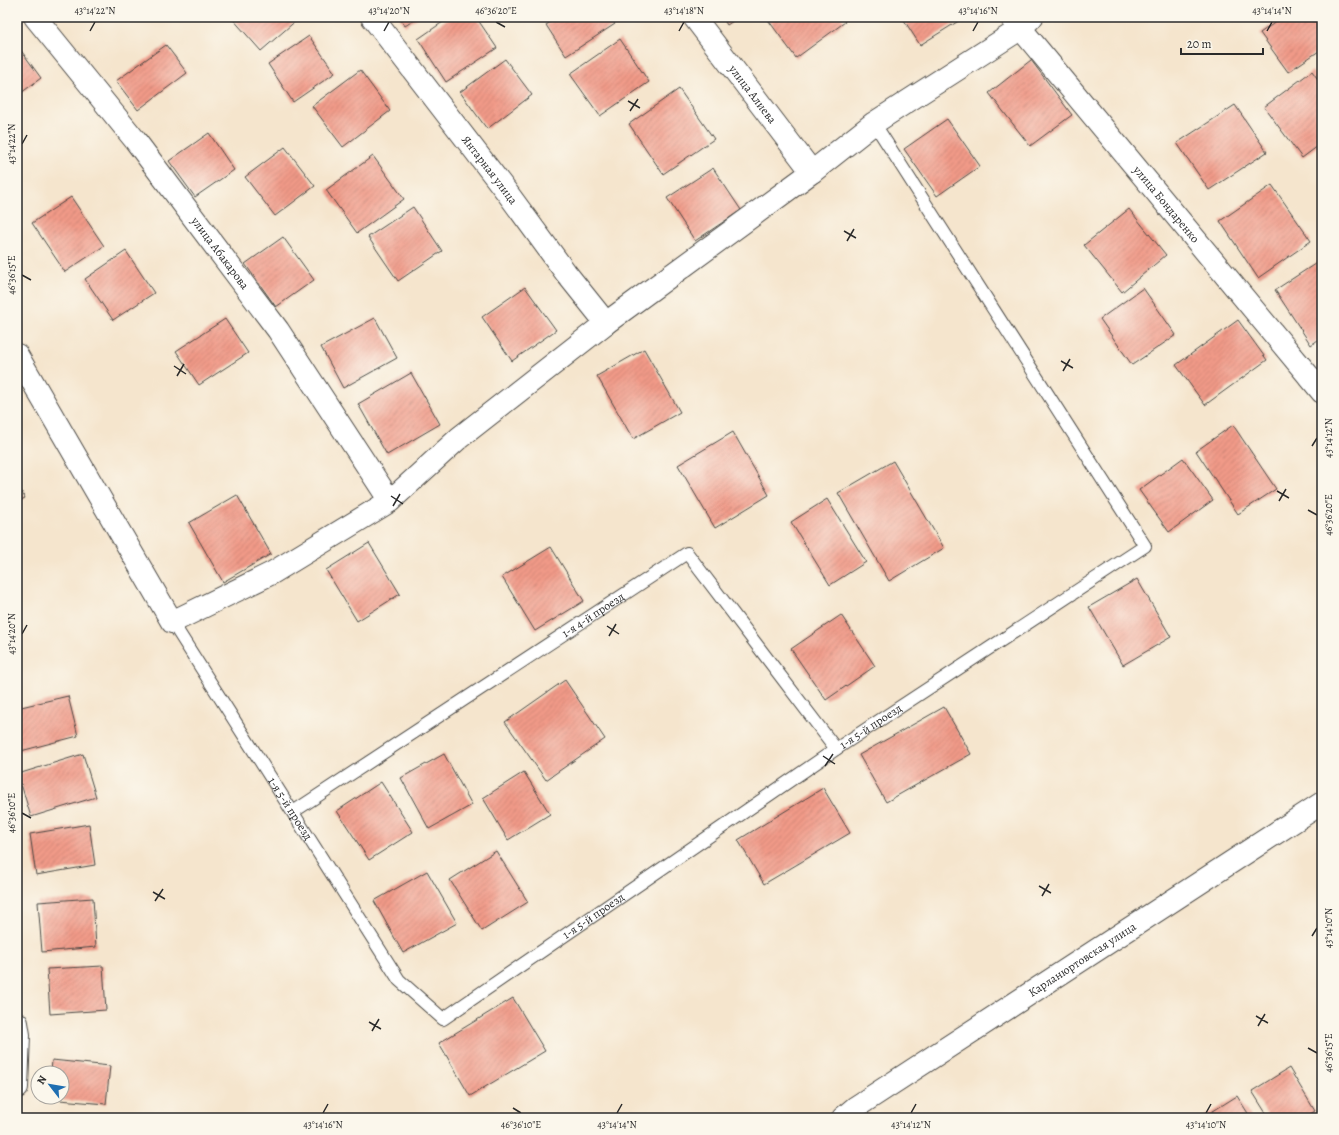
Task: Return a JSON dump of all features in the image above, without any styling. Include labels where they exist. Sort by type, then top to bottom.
[{"type":"street","name":"улица Абакарова","points":[[36,17],[135,140],[278,330],[390,501]]},
{"type":"street","name":"Янтарная улица","points":[[372,17],[506,191],[566,273],[606,323]]},
{"type":"street","name":"улица Алиева","points":[[694,17],[812,172]]},
{"type":"street","points":[[17,355],[172,622],[272,573],[390,501],[459,438],[606,323],[812,172],[874,123],[1021,21]]},
{"type":"street","name":"улица Бондаренко","points":[[1021,21],[1322,392]]},
{"type":"street","name":"Карланюртовская улица","points":[[843,1118],[862,1103],[1322,803]]},
{"type":"street","points":[[17,1023],[17,1086]]},
{"type":"lane","name":"1-я 5-й проезд","points":[[172,622],[399,980],[443,1019],[836,749],[1145,546],[874,123]]},
{"type":"lane","name":"1-я 4-й проезд","points":[[293,812],[687,553],[836,749]]},
{"type":"building","points":[[231,17],[298,17],[299,18],[261,51]]},
{"type":"building","points":[[399,17],[419,17],[405,26]]},
{"type":"building","points":[[450,17],[476,17],[497,48],[446,82],[418,39]]},
{"type":"building","points":[[558,17],[610,17],[615,24],[566,56],[546,25]]},
{"type":"building","points":[[722,17],[739,17],[727,25]]},
{"type":"building","points":[[766,17],[841,17],[845,22],[796,58]]},
{"type":"building","points":[[902,17],[965,17],[920,45]]},
{"type":"building","points":[[1283,17],[1322,17],[1322,49],[1288,72],[1260,33]]},
{"type":"building","points":[[309,36],[335,73],[293,102],[268,64]]},
{"type":"building","points":[[620,39],[649,82],[600,116],[570,74]]},
{"type":"building","points":[[17,45],[41,78],[17,96]]},
{"type":"building","points":[[166,45],[187,73],[138,110],[116,81]]},
{"type":"building","points":[[505,59],[532,95],[487,129],[460,92]]},
{"type":"building","points":[[1031,60],[1072,115],[1030,146],[989,93]]},
{"type":"building","points":[[360,70],[390,111],[343,147],[312,106]]},
{"type":"building","points":[[1312,71],[1322,85],[1322,143],[1302,158],[1264,107]]},
{"type":"building","points":[[679,89],[714,139],[663,174],[629,124]]},
{"type":"building","points":[[1235,105],[1267,152],[1209,190],[1177,143]]},
{"type":"building","points":[[947,119],[980,166],[937,196],[904,149]]},
{"type":"building","points":[[209,133],[234,170],[195,197],[169,161]]},
{"type":"building","points":[[285,147],[315,186],[275,216],[245,177]]},
{"type":"building","points":[[373,156],[404,199],[357,233],[326,190]]},
{"type":"building","points":[[713,168],[741,210],[695,241],[667,198]]},
{"type":"building","points":[[1272,185],[1311,241],[1258,278],[1220,221]]},
{"type":"building","points":[[71,197],[104,246],[65,272],[32,223]]},
{"type":"building","points":[[413,207],[442,251],[398,281],[368,237]]},
{"type":"building","points":[[1129,209],[1166,255],[1122,292],[1084,245]]},
{"type":"building","points":[[283,237],[314,280],[276,307],[245,264]]},
{"type":"building","points":[[126,251],[154,293],[113,320],[85,279]]},
{"type":"building","points":[[1321,260],[1322,337],[1311,345],[1275,290]]},
{"type":"building","points":[[525,287],[556,330],[512,361],[482,317]]},
{"type":"building","points":[[1143,288],[1176,335],[1132,365],[1100,319]]},
{"type":"building","points":[[375,318],[397,358],[343,388],[321,347]]},
{"type":"building","points":[[225,319],[248,353],[199,385],[176,351]]},
{"type":"building","points":[[1238,320],[1267,360],[1205,405],[1176,365]]},
{"type":"building","points":[[644,349],[680,412],[633,439],[597,376]]},
{"type":"building","points":[[411,373],[440,424],[387,455],[358,404]]},
{"type":"building","points":[[1233,425],[1276,489],[1238,514],[1196,451]]},
{"type":"building","points":[[733,432],[769,495],[715,528],[678,465]]},
{"type":"building","points":[[1183,458],[1213,500],[1169,532],[1139,490]]},
{"type":"building","points":[[893,461],[944,548],[889,581],[838,493]]},
{"type":"building","points":[[17,483],[25,498],[17,502]]},
{"type":"building","points":[[237,495],[271,554],[223,582],[189,523]]},
{"type":"building","points":[[827,499],[866,562],[830,585],[791,522]]},
{"type":"building","points":[[369,543],[400,594],[357,621],[326,570]]},
{"type":"building","points":[[551,547],[584,601],[535,631],[502,577]]},
{"type":"building","points":[[1137,579],[1171,637],[1123,665],[1089,607]]},
{"type":"building","points":[[841,615],[875,666],[826,700],[791,649]]},
{"type":"building","points":[[565,680],[605,739],[546,780],[505,722]]},
{"type":"building","points":[[68,696],[78,736],[17,752],[17,708]]},
{"type":"building","points":[[944,707],[971,754],[886,802],[859,755]]},
{"type":"building","points":[[83,754],[96,797],[31,817],[18,774]]},
{"type":"building","points":[[444,754],[472,805],[429,829],[401,778]]},
{"type":"building","points":[[524,772],[550,814],[508,840],[483,798]]},
{"type":"building","points":[[381,782],[413,832],[369,860],[337,811]]},
{"type":"building","points":[[823,788],[850,833],[764,884],[738,840]]},
{"type":"building","points":[[89,824],[95,865],[36,875],[30,834]]},
{"type":"building","points":[[496,851],[528,902],[482,931],[450,880]]},
{"type":"building","points":[[427,871],[457,923],[403,953],[374,901]]},
{"type":"building","points":[[93,898],[96,947],[42,952],[38,902]]},
{"type":"building","points":[[103,966],[106,1010],[50,1014],[47,969]]},
{"type":"building","points":[[513,998],[545,1051],[470,1096],[439,1043]]},
{"type":"building","points":[[52,1060],[110,1066],[106,1104],[70,1101],[70,1065],[52,1065]]},
{"type":"building","points":[[1289,1068],[1315,1111],[1304,1118],[1269,1118],[1252,1091]]},
{"type":"building","points":[[1237,1096],[1251,1118],[1202,1118]]}]
